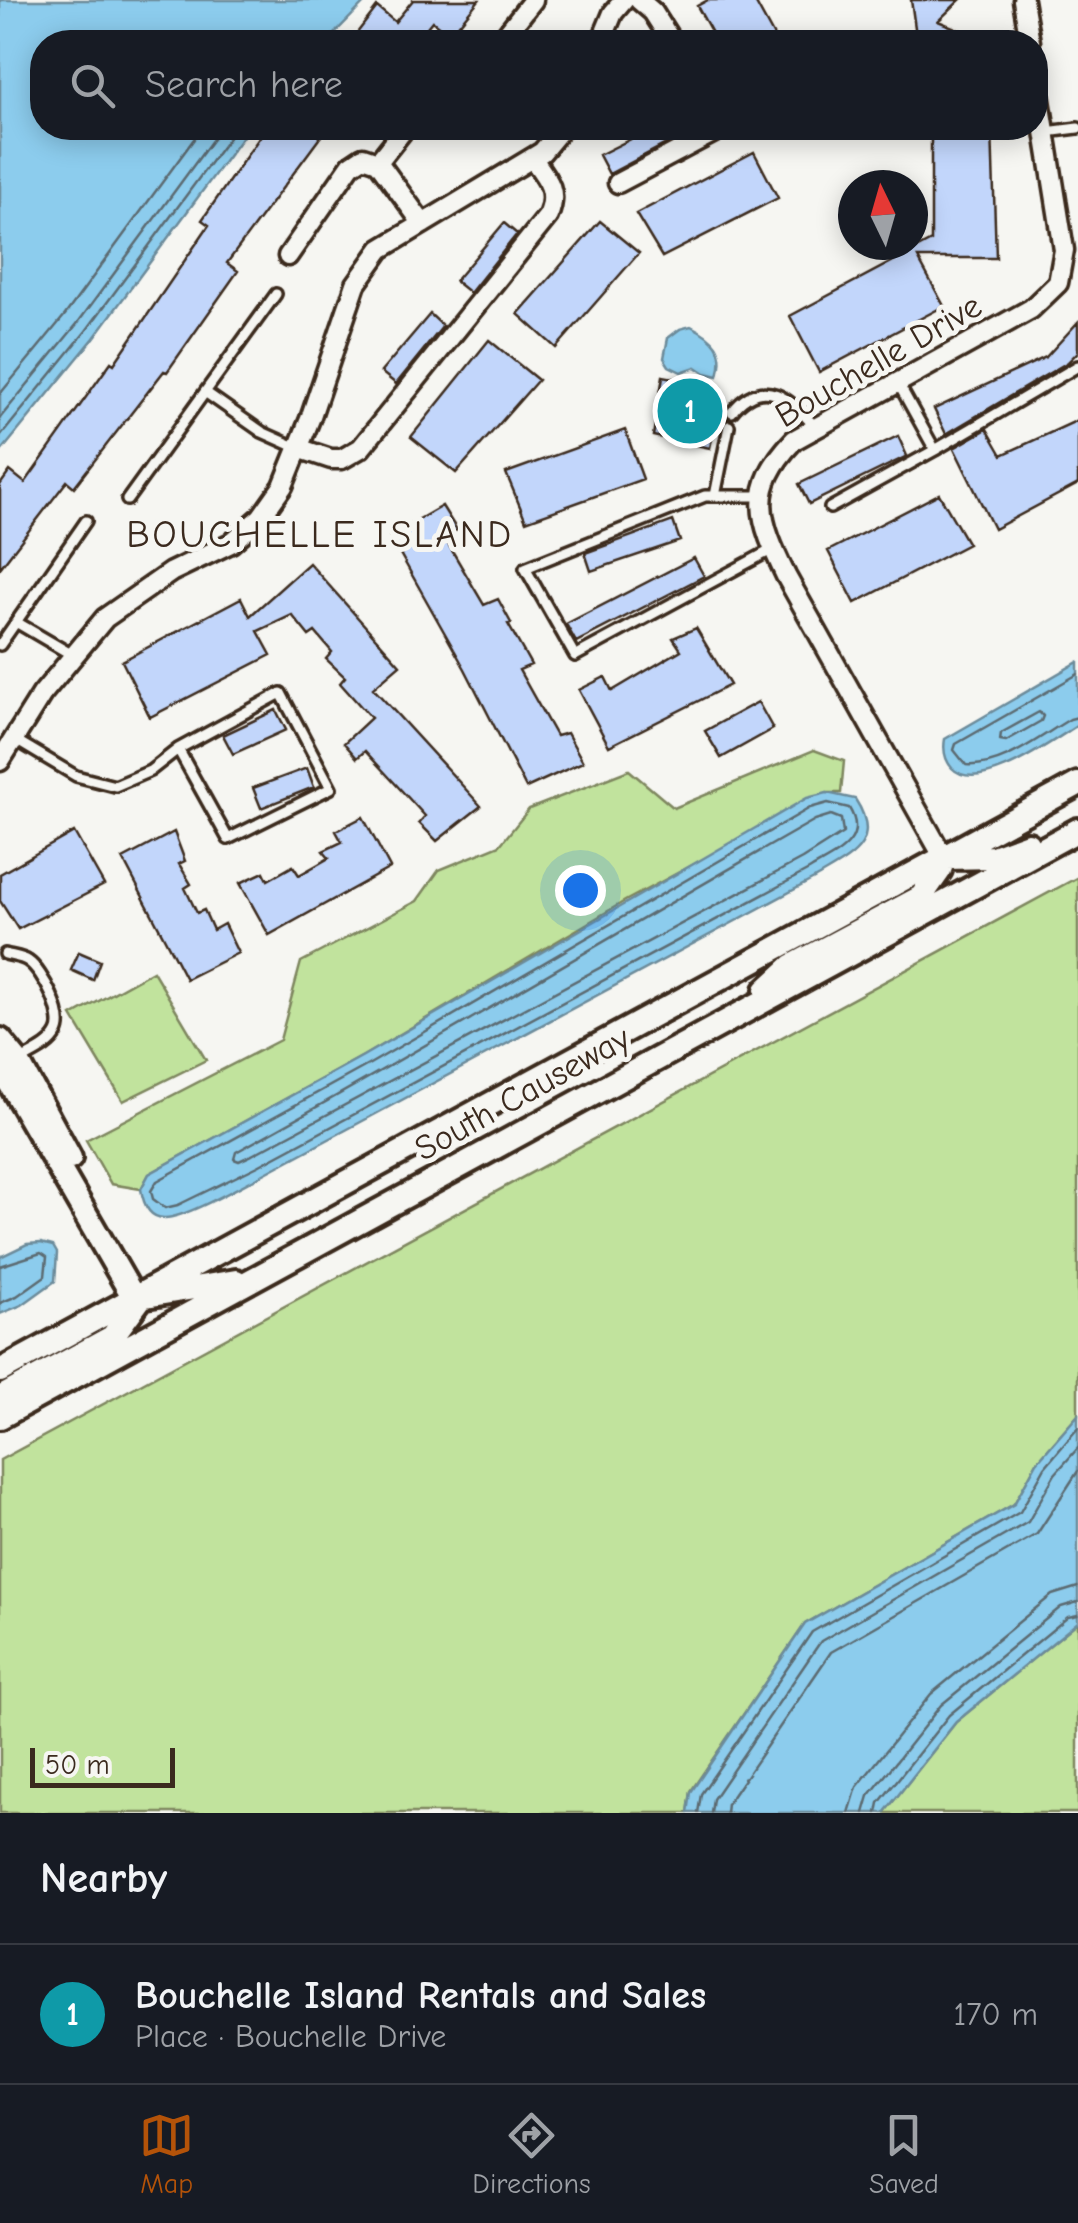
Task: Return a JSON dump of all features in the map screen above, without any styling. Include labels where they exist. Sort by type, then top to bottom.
[{"type":"main road","name":"South Causeway","points":[[0,1371],[1078,784]]},
{"type":"main road","name":"South Causeway","points":[[0,1417],[1078,828]]},
{"type":"main road","points":[[738,1015],[792,966],[921,896],[944,858],[993,857],[1078,828]]},
{"type":"main road","points":[[0,1040],[7,1066],[140,1296]]},
{"type":"main road","points":[[0,1398],[112,1337],[140,1296],[263,1274]]},
{"type":"street","points":[[509,30],[533,0]]},
{"type":"street","points":[[606,30],[624,0]]},
{"type":"street","points":[[639,0],[664,30]]},
{"type":"street","points":[[1023,0],[1028,30]]},
{"type":"street","points":[[378,162],[395,140]]},
{"type":"street","points":[[0,761],[12,738],[105,618],[171,572],[231,542],[261,517],[282,486],[298,448],[356,284],[381,249],[542,152],[552,140]]},
{"type":"street","points":[[618,183],[699,140]]},
{"type":"street","name":"Bouchelle Drive","points":[[762,496],[774,460],[794,440],[1031,310],[1058,283],[1064,250],[1046,140]]},
{"type":"street","points":[[288,256],[354,162],[368,158],[378,162],[423,224]]},
{"type":"street","points":[[298,448],[342,459],[361,448],[371,436],[548,216],[554,194],[532,158]]},
{"type":"street","points":[[762,496],[764,530],[773,548],[944,858]]},
{"type":"lane","points":[[1048,132],[1078,128]]},
{"type":"lane","points":[[127,500],[276,294]]},
{"type":"lane","points":[[830,508],[1078,366]]},
{"type":"lane","points":[[898,383],[935,450]]},
{"type":"lane","points":[[204,392],[262,432],[298,448]]},
{"type":"lane","points":[[732,412],[742,400],[772,392],[795,403],[816,428]]},
{"type":"lane","points":[[716,496],[729,426]]},
{"type":"lane","points":[[762,496],[705,496],[525,568],[576,656],[773,548]]},
{"type":"lane","points":[[0,645],[86,521]]},
{"type":"lane","points":[[16,622],[74,656]]},
{"type":"lane","points":[[12,738],[76,776],[115,786],[150,771],[178,749],[281,693],[331,788],[228,839],[178,749]]},
{"type":"lane","points":[[5,954],[29,962],[52,995],[60,1018],[60,1031],[48,1044],[7,1066]]},
{"type":"green space","points":[[814,750],[844,761],[841,793],[827,793],[625,901],[363,1056],[149,1174],[141,1189],[111,1184],[86,1140],[280,1040],[301,962],[417,901],[439,870],[500,845],[529,809],[629,770],[674,808]]},
{"type":"green space","points":[[1078,877],[1078,1415],[1037,1462],[1014,1504],[805,1624],[691,1791],[688,1813],[0,1813],[0,1460]]},
{"type":"green space","points":[[153,971],[206,1060],[123,1101],[72,1016]]},
{"type":"green space","points":[[1078,1622],[1078,1813],[884,1813],[956,1722]]},
{"type":"water","points":[[0,0],[367,0],[338,30],[30,30],[30,140],[240,140],[94,338],[0,453]]},
{"type":"water","points":[[691,326],[716,345],[720,358],[718,376],[696,367],[681,372],[664,358],[668,338]]},
{"type":"water","points":[[1078,662],[1078,725],[996,771],[964,775],[952,768],[945,755],[945,739]]},
{"type":"water","points":[[827,793],[855,799],[866,828],[858,848],[839,864],[213,1201],[164,1218],[147,1208],[141,1189],[149,1174],[363,1056],[807,798]]},
{"type":"water","points":[[27,1244],[53,1246],[57,1253],[55,1281],[22,1305],[0,1314],[0,1257]]},
{"type":"water","points":[[1078,1415],[1078,1622],[956,1722],[884,1813],[688,1813],[691,1792],[805,1624],[1014,1504],[1037,1462]]},
{"type":"building","points":[[413,0],[479,0],[454,30],[444,30],[432,21],[425,30],[359,30],[377,7],[395,22]]},
{"type":"building","points":[[708,0],[754,0],[770,30],[710,30],[697,6]]},
{"type":"building","points":[[911,0],[960,0],[938,21],[960,30],[915,30]]},
{"type":"building","points":[[258,140],[318,140],[227,263],[238,271],[167,372],[74,487],[67,481],[0,568],[0,485],[10,471],[25,483],[111,362],[114,364],[209,225],[202,220]]},
{"type":"building","points":[[629,140],[673,140],[609,174],[599,155]]},
{"type":"building","points":[[931,140],[992,140],[996,258],[928,258]]},
{"type":"building","points":[[754,152],[778,198],[662,257],[636,214]]},
{"type":"building","points":[[600,221],[639,253],[556,348],[518,314]]},
{"type":"building","points":[[504,223],[517,234],[470,293],[455,281]]},
{"type":"building","points":[[895,260],[919,260],[944,306],[819,372],[790,316]]},
{"type":"building","points":[[430,314],[443,326],[396,384],[381,372]]},
{"type":"building","points":[[1078,322],[1078,352],[1068,362],[946,434],[934,409],[1046,357]]},
{"type":"building","points":[[489,340],[538,380],[456,473],[411,437]]},
{"type":"building","points":[[663,376],[720,387],[716,409],[724,411],[727,418],[721,425],[715,424],[710,448],[653,436]]},
{"type":"building","points":[[1078,420],[1078,484],[994,529],[954,448],[987,429],[1002,455]]},
{"type":"building","points":[[625,430],[643,479],[526,521],[506,473]]},
{"type":"building","points":[[898,436],[907,456],[809,504],[799,484]]},
{"type":"building","points":[[939,494],[968,544],[855,603],[828,551]]},
{"type":"building","points":[[442,506],[457,530],[444,537],[484,605],[498,599],[531,665],[519,670],[556,736],[567,733],[583,762],[526,788],[390,536]]},
{"type":"building","points":[[673,521],[680,541],[591,571],[585,553]]},
{"type":"building","points":[[694,558],[704,576],[576,642],[566,624]]},
{"type":"building","points":[[309,563],[400,665],[373,688],[481,806],[437,841],[419,823],[425,816],[365,751],[357,758],[344,743],[371,718],[340,683],[345,677],[326,659],[332,652],[315,632],[309,636],[292,615],[258,631],[271,655],[150,717],[122,661],[241,598],[250,616]]},
{"type":"building","points":[[696,628],[730,685],[609,746],[579,690],[605,677],[612,691],[681,650],[673,638]]},
{"type":"building","points":[[758,702],[773,729],[721,758],[705,731]]},
{"type":"building","points":[[276,710],[286,730],[233,754],[223,735]]},
{"type":"building","points":[[307,768],[314,787],[261,808],[253,788]]},
{"type":"building","points":[[363,817],[390,868],[269,935],[240,883],[264,872],[268,880],[293,866],[299,875],[329,858],[323,851],[342,842],[336,831]]},
{"type":"building","points":[[74,832],[104,885],[18,929],[0,901],[0,874]]},
{"type":"building","points":[[174,832],[185,861],[179,864],[191,884],[185,888],[197,913],[204,910],[213,930],[224,924],[238,953],[186,979],[123,859]]},
{"type":"building","points":[[79,952],[100,961],[93,980],[71,970]]},
{"type":"place","name":"Bouchelle Island Rentals and Sales","points":[[690,411]]},
{"type":"district","name":"BOUCHELLE ISLAND","points":[[320,534]]}]
